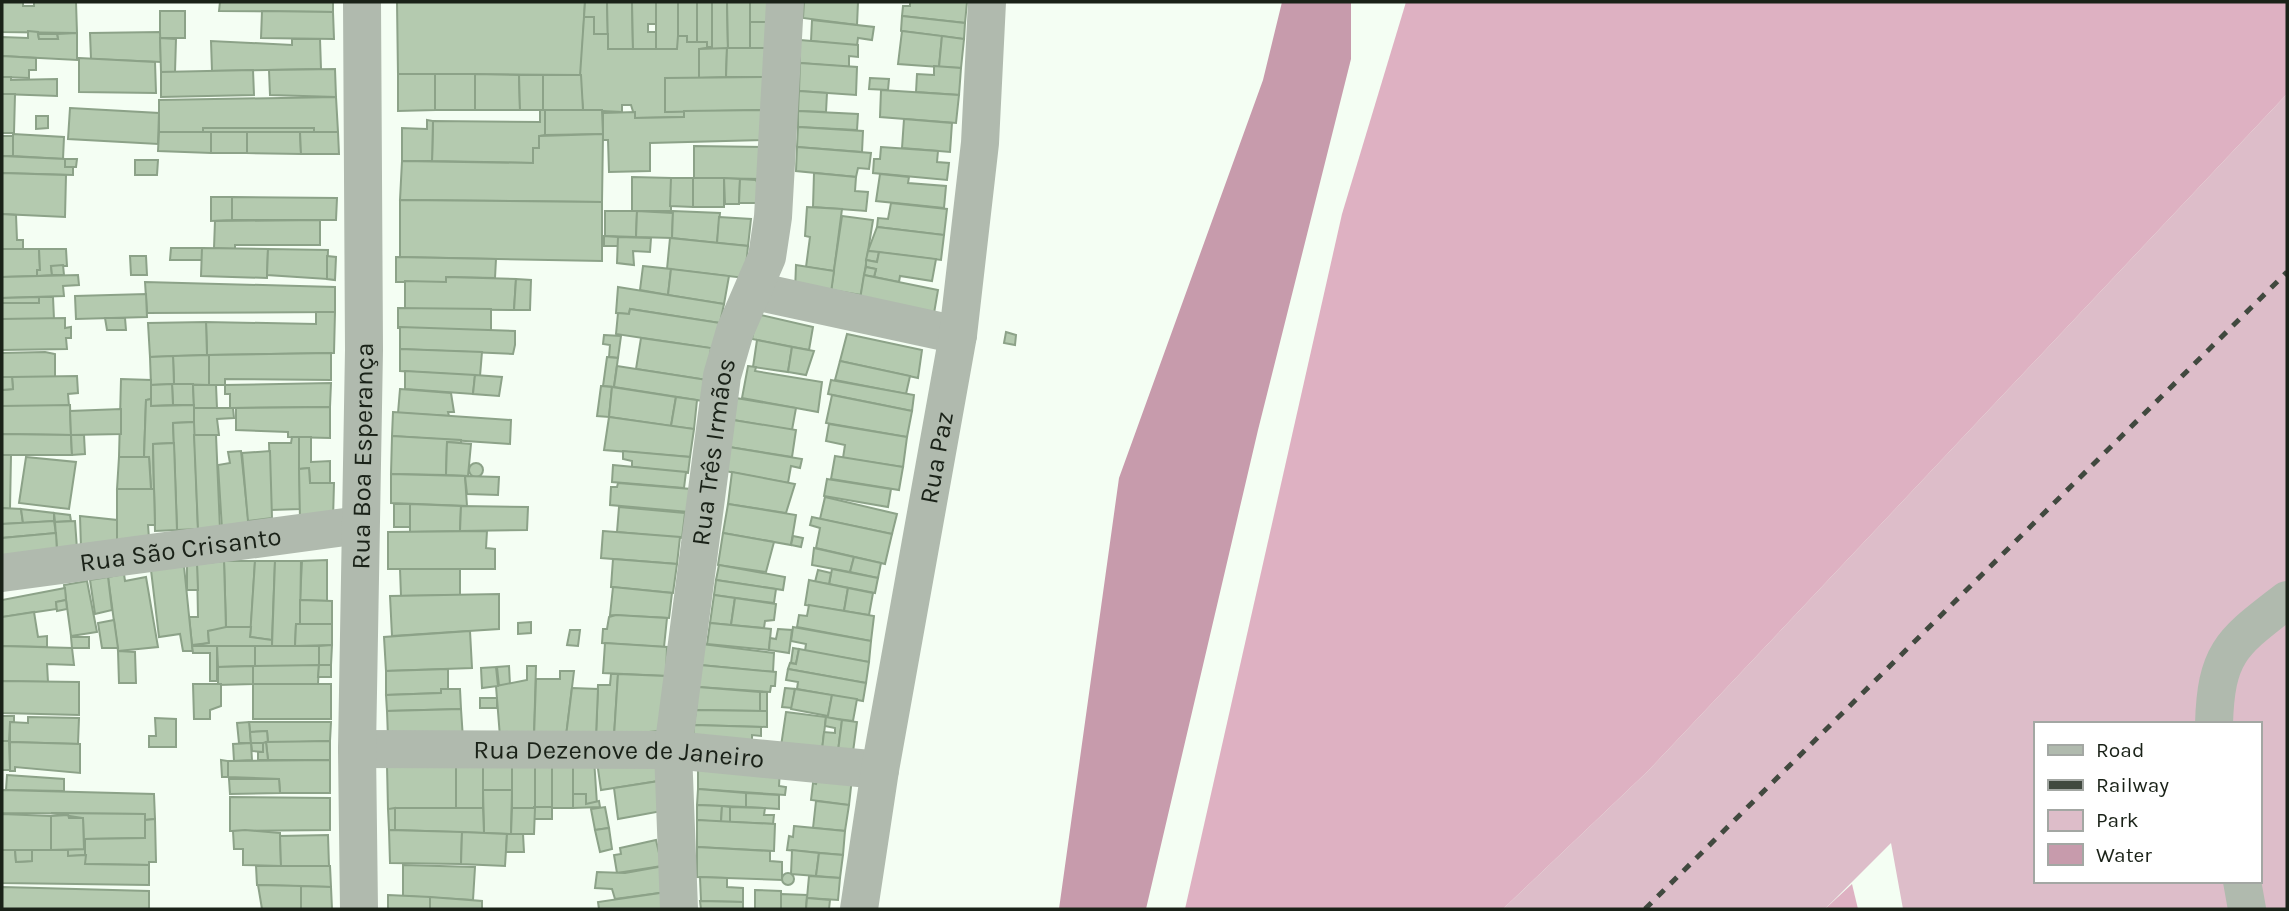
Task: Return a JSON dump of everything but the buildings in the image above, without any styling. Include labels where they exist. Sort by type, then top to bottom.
[{"type":"street","name":"Rua Boa Esperança","points":[[359,909],[357,749],[364,350],[362,2]]},
{"type":"street","name":"Rua Três Irmãos","points":[[679,909],[673,750],[722,376],[735,331],[755,292],[767,257],[773,217],[785,2]]},
{"type":"street","name":"Rua Paz","points":[[859,909],[880,770],[958,335],[980,143],[987,2]]},
{"type":"street","points":[[755,292],[958,335]]},
{"type":"street","name":"Rua São Crisanto","points":[[2,573],[360,525]]},
{"type":"street","points":[[2214,722],[2215,688],[2226,654],[2253,627],[2287,600]]},
{"type":"street","name":"Rua Dezenove de Janeiro","points":[[357,749],[673,750],[880,770]]},
{"type":"street","points":[[2242,883],[2247,909]]},
{"type":"green space","points":[[2287,94],[2287,909],[1903,909],[1891,843],[1825,909],[1503,909],[1648,771]]},
{"type":"shaded area","points":[[1406,2],[2287,2],[2287,94],[1648,771],[1503,909],[1185,909],[1342,214]]},
{"type":"shaded area","points":[[1852,884],[1858,909],[1825,909]]},
{"type":"water","points":[[1282,2],[1351,2],[1351,59],[1258,430],[1146,909],[1059,909],[1119,478],[1263,80]]},
{"type":"railway","points":[[1645,909],[2287,272]]}]
